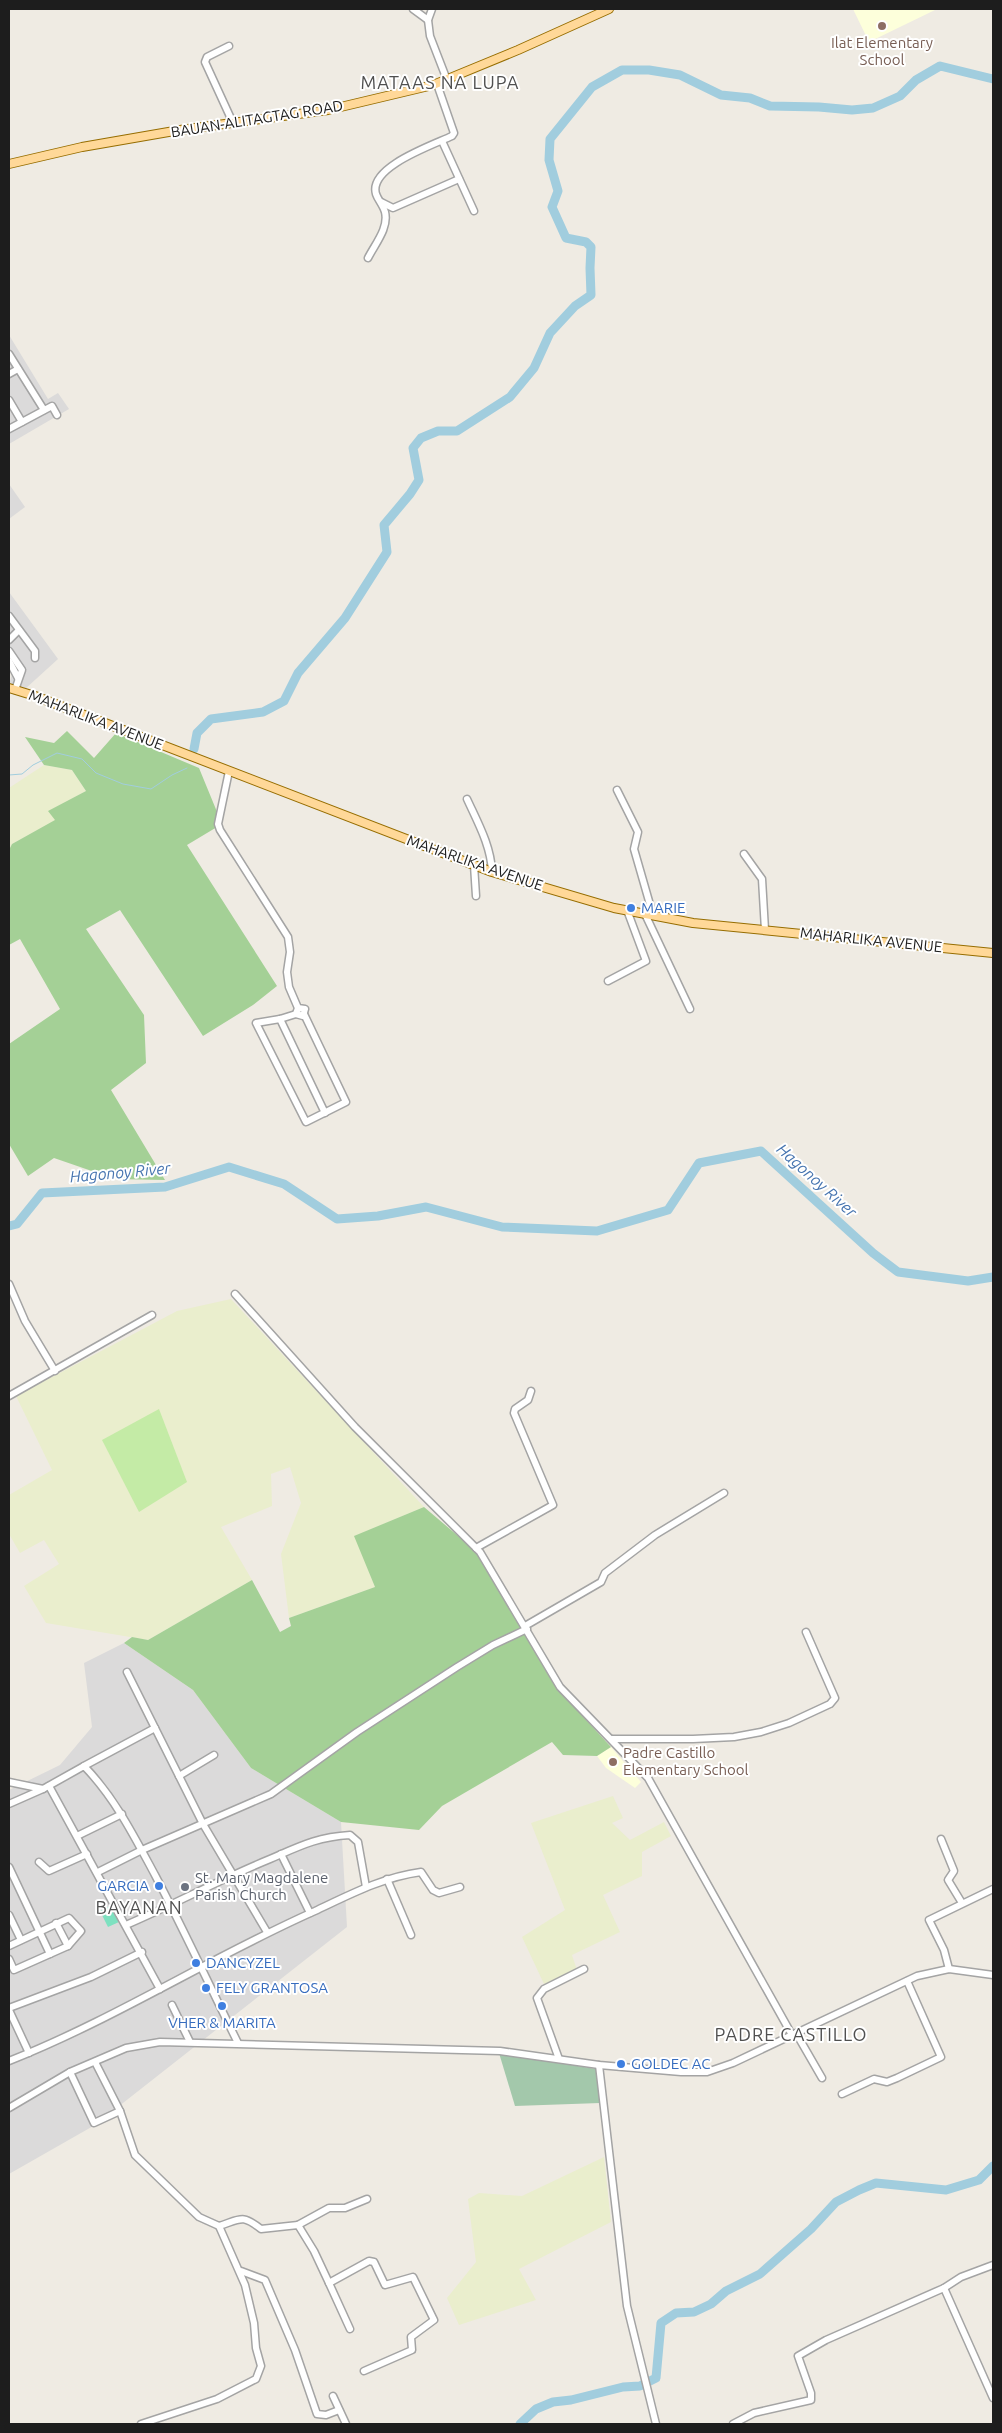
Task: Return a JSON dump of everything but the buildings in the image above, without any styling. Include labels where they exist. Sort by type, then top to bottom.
[{"type":"main road","name":"BAUAN-ALITAGTAG ROAD","points":[[9,164],[82,147],[328,110],[438,84],[609,9]]},
{"type":"main road","name":"MAHARLIKA AVENUE","points":[[12,689],[36,696],[492,872],[626,910],[694,923],[993,952]]},
{"type":"street","points":[[412,9],[428,20]]},
{"type":"street","points":[[432,9],[428,20],[430,36],[447,80]]},
{"type":"street","points":[[229,46],[207,57],[205,62],[232,123]]},
{"type":"street","points":[[368,258],[384,228],[386,219],[376,194],[376,185],[388,167],[452,136],[454,128],[438,84]]},
{"type":"street","points":[[442,141],[474,211]]},
{"type":"street","points":[[380,201],[393,208],[459,179]]},
{"type":"street","points":[[9,354],[44,410]]},
{"type":"street","points":[[9,374],[18,369]]},
{"type":"street","points":[[9,401],[22,422]]},
{"type":"street","points":[[9,429],[52,406],[57,415]]},
{"type":"street","points":[[9,616],[35,651],[35,658]]},
{"type":"street","points":[[9,640],[19,630]]},
{"type":"street","points":[[9,651],[22,672],[12,689]]},
{"type":"street","points":[[9,661],[18,678]]},
{"type":"street","points":[[229,771],[218,824],[220,830],[288,937],[290,952],[287,972],[289,987],[297,1011],[300,1016],[304,1014],[346,1102],[305,1122],[256,1022],[280,1019],[297,1011]]},
{"type":"street","points":[[617,790],[638,832],[634,849],[649,914],[690,1010]]},
{"type":"street","points":[[467,799],[482,830],[492,859],[492,872]]},
{"type":"street","points":[[744,854],[762,879],[765,930]]},
{"type":"street","points":[[474,865],[476,896]]},
{"type":"street","points":[[608,981],[646,961],[626,910]]},
{"type":"street","points":[[280,1019],[325,1113]]},
{"type":"street","points":[[9,1284],[25,1321],[55,1371]]},
{"type":"street","points":[[235,1294],[355,1427],[476,1548],[560,1687],[648,1778],[794,2034],[822,2078]]},
{"type":"street","points":[[9,1396],[152,1315]]},
{"type":"street","points":[[476,1548],[552,1505],[514,1412],[515,1409],[528,1400],[531,1391]]},
{"type":"street","points":[[98,1872],[142,1850],[271,1794],[357,1732],[493,1645],[526,1628],[601,1582],[605,1573],[655,1535],[724,1493]]},
{"type":"street","points":[[612,1739],[734,1737],[762,1732],[830,1704],[835,1698],[806,1632]]},
{"type":"street","points":[[126,1672],[203,1824],[267,1932]]},
{"type":"street","points":[[9,1804],[46,1787],[154,1728]]},
{"type":"street","points":[[179,1776],[214,1755]]},
{"type":"street","points":[[84,1766],[103,1785],[122,1814],[171,1906],[238,2043]]},
{"type":"street","points":[[9,1782],[46,1787],[98,1872],[160,1989]]},
{"type":"street","points":[[77,1836],[122,1814]]},
{"type":"street","points":[[126,1925],[171,1906],[233,1874],[314,1839],[350,1835],[358,1842],[366,1887]]},
{"type":"street","points":[[941,1839],[954,1872],[948,1880],[962,1903]]},
{"type":"street","points":[[38,1862],[49,1871],[87,1854]]},
{"type":"street","points":[[281,1854],[310,1913]]},
{"type":"street","points":[[9,1867],[50,1954]]},
{"type":"street","points":[[9,2061],[106,2018],[267,1932],[366,1887],[387,1879],[421,1872],[433,1890],[439,1893],[460,1887]]},
{"type":"street","points":[[387,1879],[411,1935]]},
{"type":"street","points":[[949,1969],[944,1950],[928,1920],[993,1890]]},
{"type":"street","points":[[9,1915],[21,1940]]},
{"type":"street","points":[[9,1946],[69,1918],[81,1931],[68,1946],[14,1970],[9,1958]]},
{"type":"street","points":[[56,1923],[68,1946]]},
{"type":"street","points":[[29,2053],[9,2009],[91,1977],[142,1952]]},
{"type":"street","points":[[559,2060],[537,1998],[544,1989],[584,1969]]},
{"type":"street","points":[[9,2108],[70,2072],[126,2048],[160,2042],[500,2051],[599,2066],[708,2072],[733,2063],[907,1981],[936,1970],[949,1969],[993,1975]]},
{"type":"street","points":[[842,2094],[874,2079],[887,2082],[941,2057],[907,1981]]},
{"type":"street","points":[[172,2005],[190,2042]]},
{"type":"street","points":[[95,2062],[120,2111],[135,2154],[164,2185],[199,2217],[219,2226],[241,2271],[254,2322],[256,2348],[261,2366],[256,2379],[217,2399],[141,2424]]},
{"type":"street","points":[[599,2066],[627,2306],[656,2424]]},
{"type":"street","points":[[70,2072],[94,2123],[120,2111]]},
{"type":"street","points":[[219,2226],[243,2218],[248,2219],[260,2229],[298,2225],[330,2208],[345,2208],[367,2199]]},
{"type":"street","points":[[298,2225],[314,2251],[350,2329]]},
{"type":"street","points":[[329,2283],[369,2262],[374,2262],[385,2285],[413,2277],[434,2320],[410,2337],[412,2350],[364,2371]]},
{"type":"street","points":[[733,2424],[754,2413],[811,2400],[811,2393],[798,2356],[826,2340],[944,2288],[961,2277],[993,2265]]},
{"type":"street","points":[[241,2271],[265,2280],[295,2350],[318,2414],[326,2415],[339,2410]]},
{"type":"street","points":[[944,2288],[993,2398]]},
{"type":"street","points":[[333,2396],[346,2424]]},
{"type":"shaded area","name":"Ilat Elementary School","points":[[853,9],[935,9],[935,10],[869,42]]},
{"type":"shaded area","points":[[9,335],[48,399],[58,393],[69,409],[9,444]]},
{"type":"shaded area","points":[[9,484],[25,507],[9,519]]},
{"type":"shaded area","points":[[9,592],[58,659],[25,689],[9,685],[12,674],[9,666]]},
{"type":"shaded area","points":[[44,765],[72,770],[86,791],[49,811],[56,820],[12,844],[9,850],[9,788]]},
{"type":"shaded area","points":[[231,1299],[424,1507],[355,1536],[375,1587],[289,1618],[281,1554],[301,1503],[290,1467],[271,1474],[272,1506],[221,1527],[252,1580],[148,1640],[46,1623],[24,1586],[59,1564],[44,1540],[20,1553],[9,1534],[9,1495],[52,1470],[16,1396],[177,1311]]},
{"type":"shaded area","points":[[124,1643],[193,1690],[251,1768],[341,1822],[347,1927],[95,2125],[9,2174],[9,1790],[60,1765],[92,1727],[84,1663]]},
{"type":"shaded area","name":"Padre Castillo Elementary School","points":[[611,1747],[641,1782],[635,1788],[606,1768],[597,1756]]},
{"type":"shaded area","points":[[613,1796],[623,1818],[612,1823],[630,1840],[664,1822],[671,1836],[642,1852],[642,1876],[603,1895],[620,1932],[572,1955],[577,1970],[544,1984],[522,1937],[565,1910],[531,1823]]},
{"type":"shaded area","points":[[499,2053],[596,2069],[600,2103],[515,2106]]},
{"type":"shaded area","points":[[604,2157],[611,2222],[519,2269],[536,2300],[459,2325],[447,2298],[476,2262],[468,2199],[479,2193],[522,2196]]},
{"type":"green space","points":[[67,731],[94,758],[116,733],[199,768],[222,824],[187,845],[277,986],[253,1005],[203,1036],[120,910],[86,929],[144,1015],[146,1063],[111,1090],[165,1180],[115,1179],[54,1158],[28,1176],[9,1144],[9,1044],[60,1009],[20,939],[9,945],[9,850],[12,844],[55,820],[48,811],[86,791],[72,770],[44,765],[25,737],[54,743]]},
{"type":"green space","points":[[159,1409],[187,1482],[139,1512],[102,1440]]},
{"type":"green space","points":[[424,1507],[477,1552],[556,1687],[611,1747],[597,1756],[563,1755],[552,1742],[442,1806],[419,1830],[341,1822],[251,1768],[193,1690],[124,1643],[132,1637],[148,1640],[252,1580],[280,1632],[291,1626],[289,1618],[375,1587],[354,1536]]},
{"type":"green space","points":[[110,1906],[119,1922],[108,1927],[100,1911]]},
{"type":"waterway","points":[[194,749],[197,733],[211,719],[263,712],[284,701],[298,673],[345,618],[387,552],[384,525],[419,480],[413,448],[421,438],[438,431],[457,431],[510,397],[534,368],[550,333],[575,306],[591,295],[591,247],[586,242],[566,238],[552,207],[558,191],[549,160],[550,139],[592,87],[622,70],[649,70],[680,75],[721,95],[750,98],[770,106],[852,110],[873,108],[900,96],[916,80],[940,66],[993,79]]},
{"type":"waterway","points":[[9,775],[22,774],[33,765],[57,753],[82,759],[96,773],[123,784],[151,789],[172,775],[187,768]]},
{"type":"waterway","name":"Hagonoy River","points":[[9,1226],[17,1224],[42,1193],[165,1187],[229,1167],[284,1184],[337,1219],[378,1216],[426,1207],[502,1227],[597,1231],[668,1210],[699,1163],[761,1151],[873,1253],[898,1272],[968,1281],[993,1277]]},
{"type":"waterway","points":[[520,2424],[536,2409],[553,2402],[571,2400],[623,2387],[640,2386],[656,2378],[661,2323],[676,2313],[694,2312],[711,2304],[726,2291],[760,2274],[811,2229],[836,2202],[876,2183],[946,2190],[979,2180],[993,2166]]},
{"type":"place","name":"Ilat Elementary School","points":[[882,26]]},
{"type":"place","name":"MARIE","points":[[631,908]]},
{"type":"place","name":"Padre Castillo Elementary School","points":[[613,1762]]},
{"type":"place","name":"GARCIA","points":[[159,1886]]},
{"type":"place","name":"St. Mary Magdalene Parish Church","points":[[185,1887]]},
{"type":"place","name":"DANCYZEL","points":[[196,1963]]},
{"type":"place","name":"FELY GRANTOSA","points":[[206,1988]]},
{"type":"place","name":"VHER & MARITA","points":[[222,2006]]},
{"type":"place","name":"GOLDEC AC","points":[[621,2064]]},
{"type":"district","name":"MATAAS NA LUPA","points":[[440,83]]},
{"type":"district","name":"BAYANAN","points":[[139,1908]]},
{"type":"district","name":"PADRE CASTILLO","points":[[791,2035]]}]
